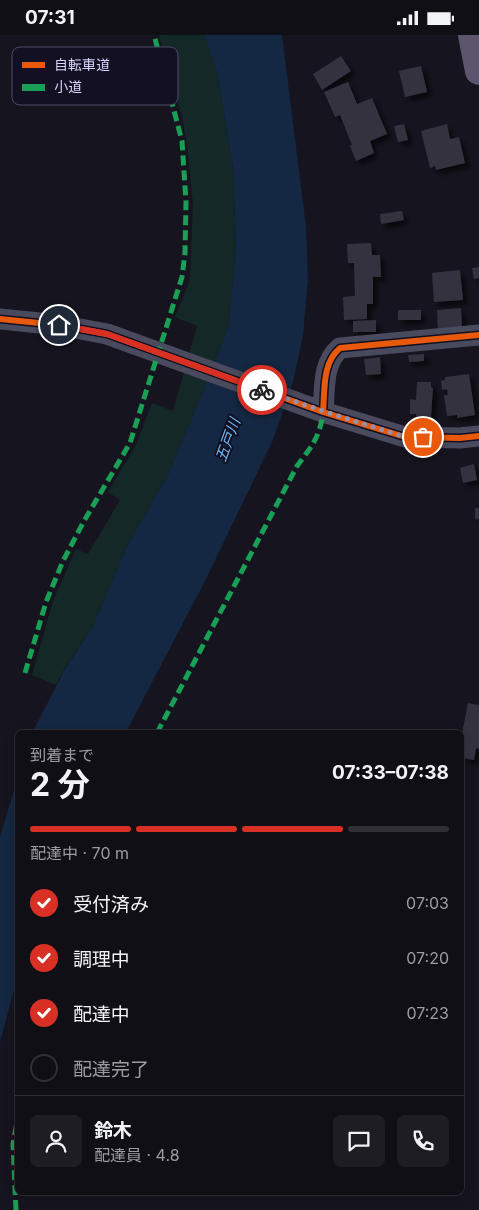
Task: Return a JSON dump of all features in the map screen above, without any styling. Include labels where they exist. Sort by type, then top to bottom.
[{"type":"main road","points":[[472,35],[479,71]]},
{"type":"street","points":[[0,319],[59,325],[107,334],[319,410],[405,437],[460,438],[479,435]]},
{"type":"street","points":[[319,410],[326,370],[333,354],[340,348],[479,335]]},
{"type":"green space","points":[[159,35],[204,35],[217,72],[233,168],[236,245],[229,325],[167,477],[128,544],[92,628],[66,666],[56,685],[32,675],[53,601],[76,549],[88,554],[120,500],[108,492],[136,445],[152,403],[173,411],[197,326],[175,317],[190,280],[193,204],[187,144],[178,103],[178,47],[162,47]]},
{"type":"water","name":"五戸川","points":[[204,35],[282,35],[306,227],[308,279],[303,335],[293,382],[273,440],[204,583],[127,730],[34,730],[66,667],[92,628],[128,544],[167,477],[229,325],[236,245],[233,168],[217,72]]},
{"type":"water","points":[[15,787],[15,986],[0,1042],[0,837]]},
{"type":"building","points":[[341,56],[351,71],[322,90],[313,74]]},
{"type":"building","points":[[421,66],[427,92],[405,97],[399,71]]},
{"type":"building","points":[[348,82],[357,104],[372,98],[387,134],[370,141],[374,153],[356,161],[340,115],[335,117],[324,92]]},
{"type":"building","points":[[404,124],[408,140],[398,142],[394,126]]},
{"type":"building","points":[[447,124],[450,139],[459,137],[465,163],[436,170],[435,166],[430,168],[421,131]]},
{"type":"building","points":[[402,211],[404,220],[381,224],[380,214]]},
{"type":"building","points":[[371,243],[372,255],[380,255],[381,277],[373,277],[373,304],[367,304],[367,319],[344,320],[343,297],[355,296],[354,263],[348,263],[347,244]]},
{"type":"building","points":[[479,267],[479,278],[474,279],[472,268]]},
{"type":"building","points":[[460,270],[463,300],[434,302],[432,273]]},
{"type":"building","points":[[461,308],[462,327],[438,329],[437,310]]},
{"type":"building","points":[[398,310],[421,310],[421,320],[398,320]]},
{"type":"building","points":[[376,320],[376,332],[353,332],[353,321]]},
{"type":"building","points":[[424,354],[424,361],[409,362],[408,355]]},
{"type":"building","points":[[380,357],[381,374],[366,375],[364,359]]},
{"type":"building","points":[[469,374],[475,415],[457,418],[457,415],[447,416],[444,395],[448,395],[447,389],[442,390],[441,381],[445,380],[445,377]]},
{"type":"building","points":[[417,382],[431,382],[431,387],[433,388],[431,417],[416,417],[416,414],[410,414],[410,399],[416,400]]},
{"type":"building","points":[[474,464],[477,480],[463,483],[460,468]]},
{"type":"building","points":[[475,508],[479,508],[479,519],[475,519]]},
{"type":"building","points":[[468,703],[479,705],[479,749],[476,748],[474,760],[464,758],[463,730]]},
{"type":"marked path","points":[[154,35],[157,47]]},
{"type":"marked path","points":[[25,673],[46,602],[63,561],[130,443],[182,277],[185,253],[186,202],[182,141],[172,105]]},
{"type":"marked path","points":[[159,730],[297,466],[314,441],[320,428],[323,412]]},
{"type":"marked path","points":[[15,1133],[13,1144],[15,1188]]},
{"type":"marked path","points":[[15,1195],[16,1210]]},
{"type":"cycle path","points":[[0,319],[59,325],[107,334],[323,412],[405,437],[460,438],[479,436]]},
{"type":"cycle path","points":[[323,412],[327,369],[334,354],[340,348],[479,335]]},
{"type":"way so far","points":[[262,390],[405,437],[423,437]]},
{"type":"route","points":[[59,325],[107,334],[262,390]]}]
